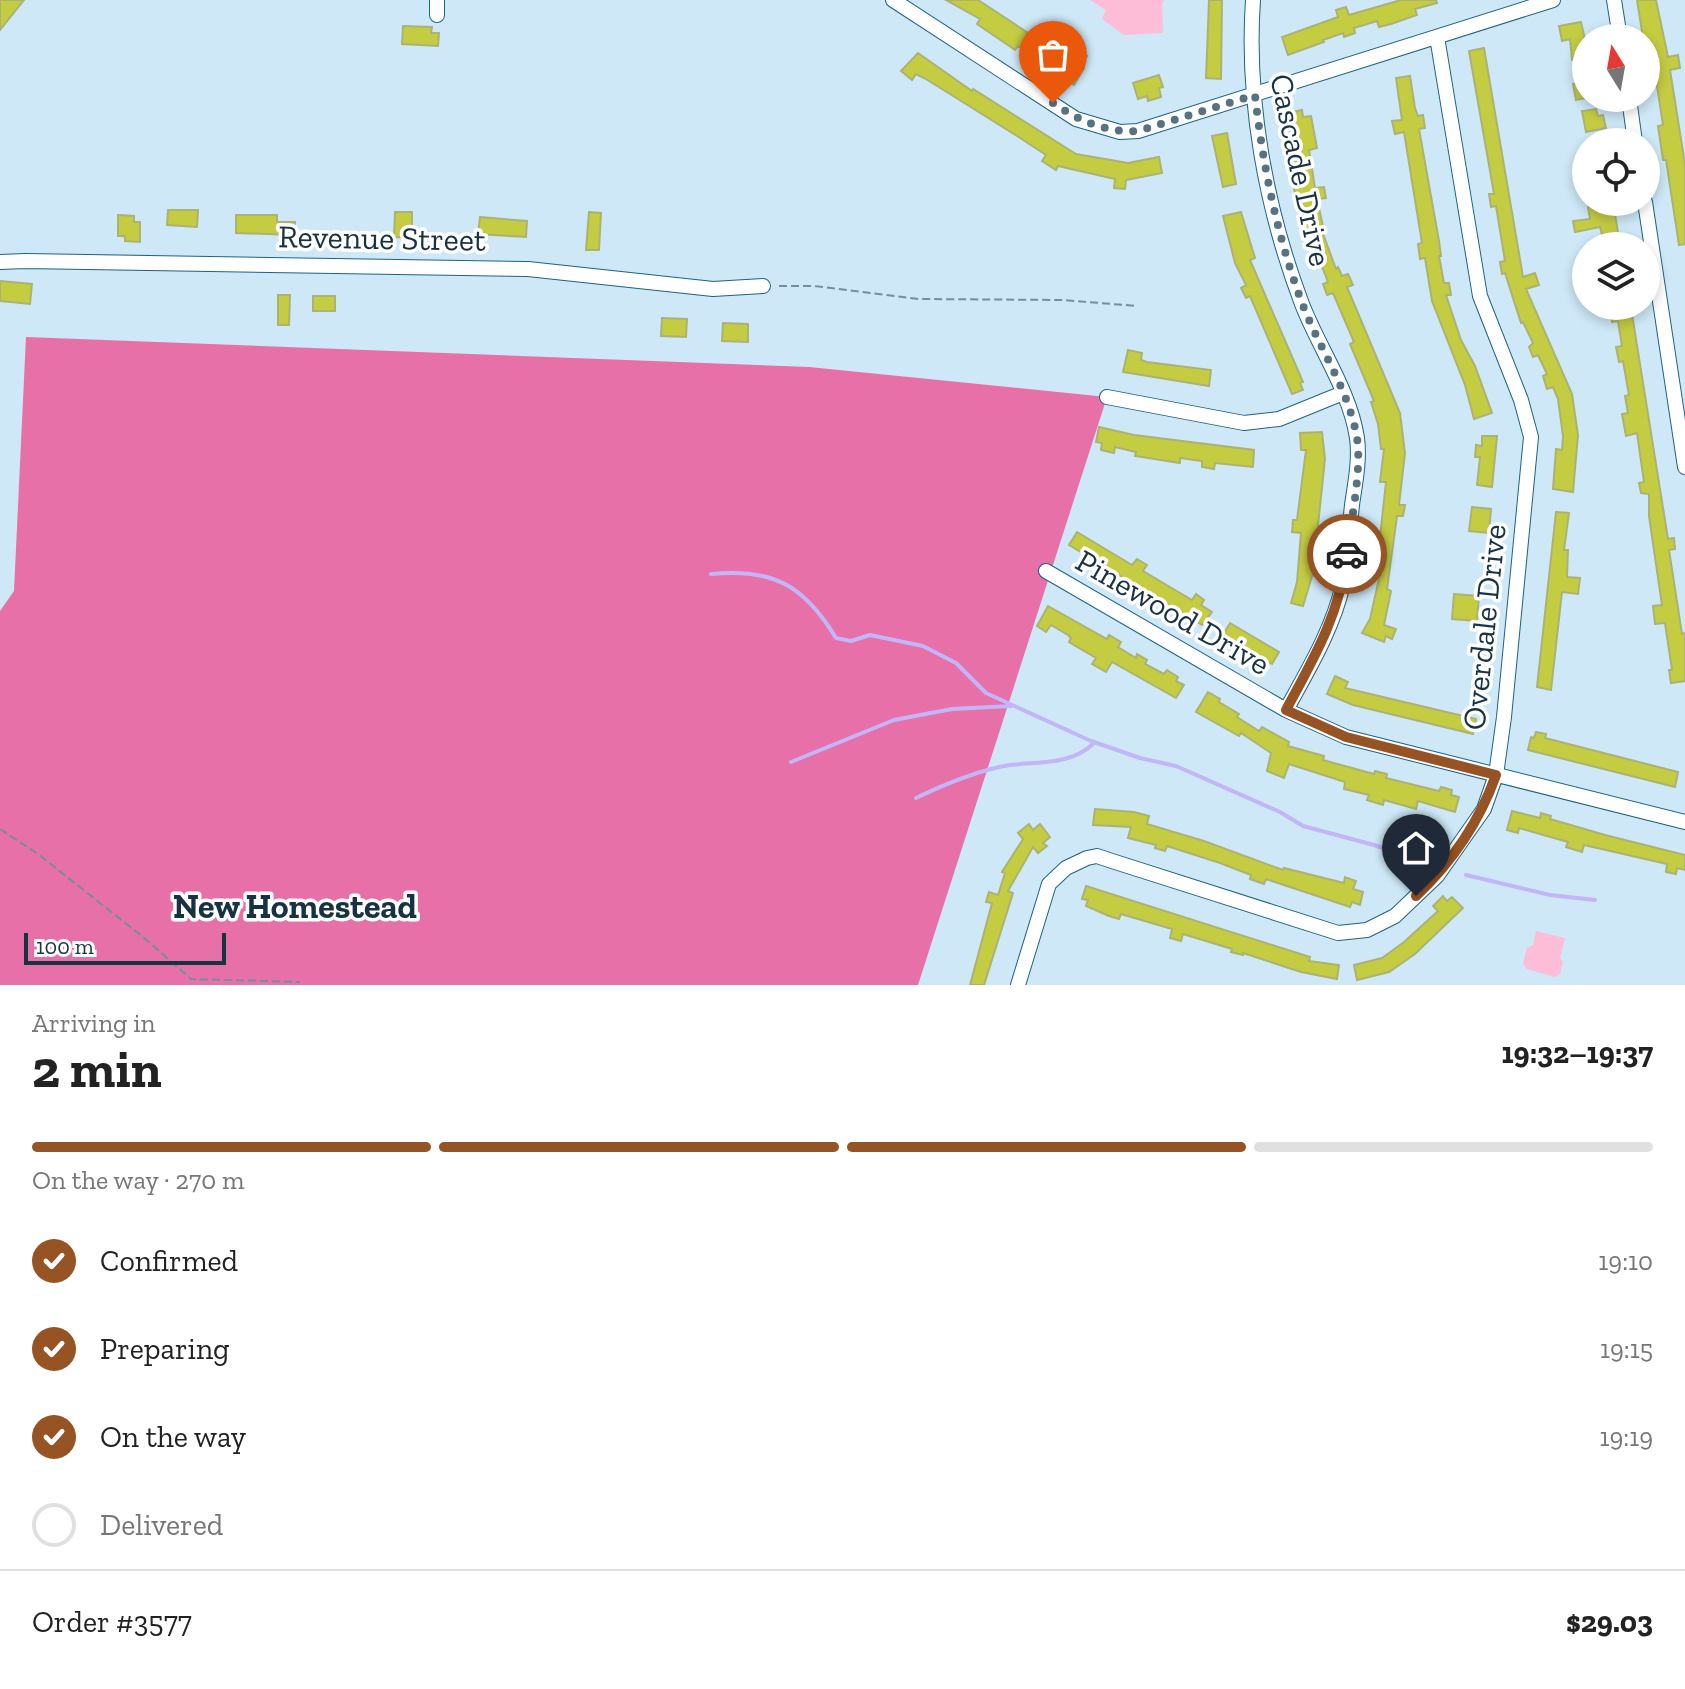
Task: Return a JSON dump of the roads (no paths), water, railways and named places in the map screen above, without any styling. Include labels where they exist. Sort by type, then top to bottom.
[{"type":"street","name":"Cascade Drive","points":[[1253,0],[1250,66],[1270,191],[1303,306],[1343,393],[1357,439],[1344,583],[1329,628],[1286,710]]},
{"type":"street","points":[[898,3],[1076,119],[1120,132],[1138,131],[1553,0]]},
{"type":"street","points":[[1614,0],[1618,24]]},
{"type":"street","name":"Overdale Drive","points":[[1018,985],[1049,884],[1066,868],[1087,858],[1097,856],[1338,933],[1367,930],[1395,916],[1437,876],[1484,809],[1496,775],[1531,437],[1521,400],[1480,296],[1437,37]]},
{"type":"street","points":[[1647,216],[1685,467]]},
{"type":"street","name":"Revenue Street","points":[[0,262],[528,269],[713,289],[763,286]]},
{"type":"street","points":[[1107,397],[1244,423],[1279,419],[1343,393]]},
{"type":"street","name":"Pinewood Drive","points":[[1046,571],[1286,710],[1346,737],[1685,822]]},
{"type":"waterway","points":[[711,574],[752,574],[785,584],[812,605],[836,638],[851,641],[870,635],[923,646],[956,663],[986,693],[1091,741],[1140,758],[1176,766],[1280,812],[1303,826],[1417,860]]},
{"type":"waterway","points":[[791,762],[894,720],[952,709],[1011,706]]},
{"type":"waterway","points":[[916,798],[988,770],[1061,760],[1084,751],[1094,743]]},
{"type":"waterway","points":[[1466,875],[1550,895],[1595,900]]},
{"type":"district","name":"New Homestead","points":[[295,906]]}]
